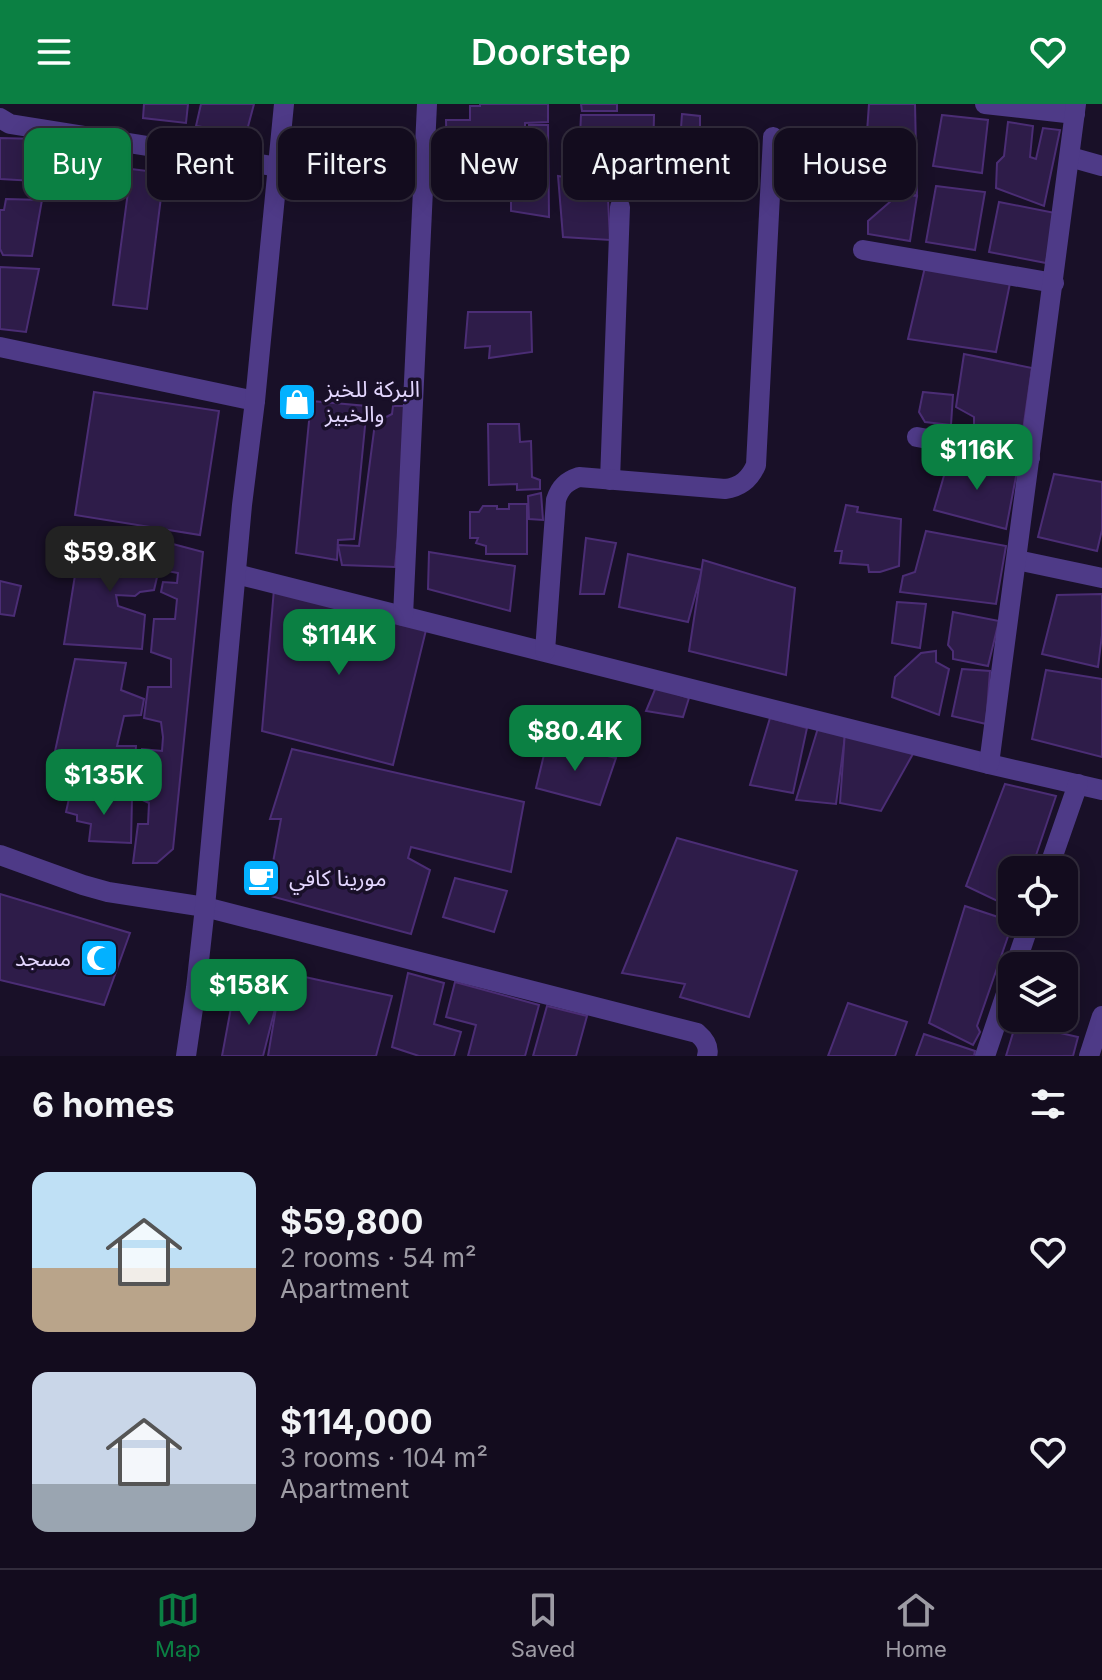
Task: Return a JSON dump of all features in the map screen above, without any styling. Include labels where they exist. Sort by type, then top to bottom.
[{"type":"street","points":[[282,128],[284,104]]},
{"type":"street","points":[[403,616],[427,104]]},
{"type":"street","points":[[985,104],[1076,109],[989,764]]},
{"type":"street","points":[[0,118],[10,124],[278,167]]},
{"type":"street","points":[[545,651],[556,500],[558,492],[570,480],[579,477],[725,489],[739,486],[752,474],[756,465],[773,137]]},
{"type":"street","points":[[1070,157],[1102,166]]},
{"type":"street","points":[[186,1056],[205,907],[242,505],[278,177]]},
{"type":"street","points":[[610,480],[620,207]]},
{"type":"street","points":[[863,250],[1054,283]]},
{"type":"street","points":[[0,347],[255,401]]},
{"type":"street","points":[[917,437],[1030,458]]},
{"type":"street","points":[[1017,560],[1102,578]]},
{"type":"street","points":[[236,574],[1102,790]]},
{"type":"street","points":[[1053,856],[1078,784]]},
{"type":"street","points":[[0,855],[108,892],[205,907],[697,1033],[704,1038],[707,1056]]},
{"type":"street","points":[[1089,1056],[1102,1016]]},
{"type":"street","points":[[985,1056],[998,1017]]},
{"type":"building","points":[[144,104],[188,104],[186,123],[143,118]]},
{"type":"building","points":[[201,104],[254,104],[248,128],[196,126]]},
{"type":"building","points":[[548,104],[548,122],[525,123],[525,128],[446,128],[446,120],[470,120],[470,106]]},
{"type":"building","points":[[581,104],[617,104],[617,111],[582,111]]},
{"type":"building","points":[[869,104],[915,104],[916,128],[867,128]]},
{"type":"building","points":[[682,114],[700,116],[700,128],[681,128]]},
{"type":"building","points":[[581,115],[654,115],[654,128],[580,128]]},
{"type":"building","points":[[942,115],[988,120],[982,173],[933,166]]},
{"type":"building","points":[[1008,122],[1033,126],[1030,157],[1036,159],[1043,128],[1060,130],[1044,206],[996,188],[997,163],[1004,156]]},
{"type":"building","points":[[529,125],[548,125],[549,217],[511,211],[511,200],[547,200],[547,128],[529,128]]},
{"type":"building","points":[[0,138],[24,139],[24,180],[0,179]]},
{"type":"building","points":[[131,169],[147,171],[147,200],[161,200],[147,309],[113,305],[127,200],[131,200]]},
{"type":"building","points":[[558,176],[563,177],[563,200],[608,200],[610,240],[563,237]]},
{"type":"building","points":[[936,186],[985,192],[975,250],[926,242]]},
{"type":"building","points":[[917,196],[910,241],[868,234],[868,221],[892,200],[916,200]]},
{"type":"building","points":[[6,199],[42,200],[32,256],[3,255],[0,249],[0,210],[4,210]]},
{"type":"building","points":[[999,202],[1055,213],[1046,263],[989,252]]},
{"type":"building","points":[[0,267],[39,269],[26,332],[0,329]]},
{"type":"building","points":[[925,267],[1010,283],[996,352],[908,339]]},
{"type":"building","points":[[468,312],[531,312],[532,352],[489,358],[490,346],[465,348]]},
{"type":"building","points":[[964,354],[1032,368],[1022,437],[974,428],[974,417],[956,407]]},
{"type":"building","points":[[94,392],[219,411],[200,535],[75,515]]},
{"type":"building","points":[[923,392],[953,395],[951,425],[925,422],[919,412]]},
{"type":"building","points":[[311,401],[367,406],[354,539],[338,540],[337,560],[296,553]]},
{"type":"building","points":[[393,406],[411,406],[395,567],[342,565],[338,545],[359,546],[375,423],[392,414]]},
{"type":"building","points":[[488,424],[519,424],[520,442],[531,441],[532,477],[540,480],[540,489],[517,490],[517,484],[489,485]]},
{"type":"building","points":[[950,455],[985,470],[991,464],[1018,466],[1006,529],[934,510]]},
{"type":"building","points":[[1054,474],[1102,482],[1102,530],[1097,551],[1038,537]]},
{"type":"building","points":[[541,493],[543,520],[529,519],[528,496]]},
{"type":"building","points":[[509,504],[527,504],[527,554],[486,554],[486,546],[476,543],[478,538],[470,538],[470,512],[479,512],[483,506],[509,509]]},
{"type":"building","points":[[846,505],[858,507],[857,512],[901,519],[899,566],[869,572],[868,565],[840,563],[842,551],[835,551]]},
{"type":"building","points":[[926,531],[1006,546],[996,604],[900,592],[903,576],[915,572]]},
{"type":"building","points":[[85,535],[163,552],[154,590],[135,596],[116,595],[118,606],[145,615],[142,649],[64,644],[76,569]]},
{"type":"building","points":[[586,538],[616,543],[604,594],[580,594]]},
{"type":"building","points":[[169,543],[203,552],[173,849],[157,863],[133,863],[138,824],[148,824],[149,803],[136,797],[142,749],[162,751],[161,722],[144,718],[148,687],[171,687],[171,659],[151,652],[154,619],[175,619],[177,599],[161,592],[163,582],[177,583],[178,573],[162,570]]},
{"type":"building","points":[[429,552],[515,566],[510,611],[428,589]]},
{"type":"building","points":[[628,554],[702,570],[688,622],[619,607]]},
{"type":"building","points":[[703,560],[795,588],[786,675],[689,651]]},
{"type":"building","points":[[0,581],[21,586],[14,616],[0,614]]},
{"type":"building","points":[[274,589],[426,630],[393,765],[262,731]]},
{"type":"building","points":[[1102,594],[1098,667],[1042,654],[1057,595]]},
{"type":"building","points":[[897,602],[926,604],[920,648],[892,643]]},
{"type":"building","points":[[953,612],[999,621],[988,666],[953,659],[953,651],[948,645]]},
{"type":"building","points":[[936,651],[936,662],[949,669],[939,715],[892,697],[895,677],[921,653]]},
{"type":"building","points":[[75,659],[126,663],[121,690],[144,699],[141,715],[124,716],[117,746],[136,746],[133,788],[49,779]]},
{"type":"building","points":[[962,669],[990,671],[986,724],[952,716]]},
{"type":"building","points":[[1046,670],[1102,679],[1102,757],[1032,739]]},
{"type":"building","points":[[656,687],[689,698],[683,717],[646,711]]},
{"type":"building","points":[[770,718],[807,728],[793,793],[750,785]]},
{"type":"building","points":[[818,728],[845,736],[836,804],[796,800]]},
{"type":"building","points":[[845,731],[914,752],[881,811],[840,803]]},
{"type":"building","points":[[547,742],[616,758],[600,805],[536,788]]},
{"type":"building","points":[[292,749],[524,802],[511,872],[411,847],[408,858],[430,870],[411,934],[267,895],[281,819],[270,819]]},
{"type":"building","points":[[1005,784],[1056,796],[1036,856],[998,856],[998,901],[966,886]]},
{"type":"building","points":[[70,794],[132,798],[131,843],[89,841],[91,824],[77,821],[77,815],[66,812]]},
{"type":"building","points":[[677,838],[797,871],[749,1017],[680,997],[685,984],[622,973]]},
{"type":"building","points":[[455,878],[507,891],[494,932],[443,917]]},
{"type":"building","points":[[0,894],[130,933],[104,1005],[0,980]]},
{"type":"building","points":[[965,906],[998,917],[998,936],[1008,936],[1003,952],[998,952],[998,965],[977,1026],[980,1032],[973,1045],[929,1023]]},
{"type":"building","points":[[282,972],[392,996],[376,1056],[268,1056]]},
{"type":"building","points":[[408,973],[444,983],[434,1024],[461,1032],[454,1056],[419,1056],[392,1047]]},
{"type":"building","points":[[455,982],[539,1005],[525,1056],[468,1056],[476,1025],[446,1017]]},
{"type":"building","points":[[233,997],[277,1001],[263,1056],[222,1056]]},
{"type":"building","points":[[848,1003],[907,1022],[895,1056],[828,1056]]},
{"type":"building","points":[[547,1006],[587,1016],[576,1056],[533,1056]]},
{"type":"building","points":[[1013,1032],[1056,1032],[1078,1037],[1073,1056],[1006,1056]]},
{"type":"building","points":[[924,1034],[975,1051],[974,1056],[916,1056]]},
{"type":"place","name":"البركة للخبز والخبيز","points":[[297,402]]},
{"type":"place","name":"مورينا كافي","points":[[261,878]]},
{"type":"place","name":"مسجد","points":[[99,958]]}]
